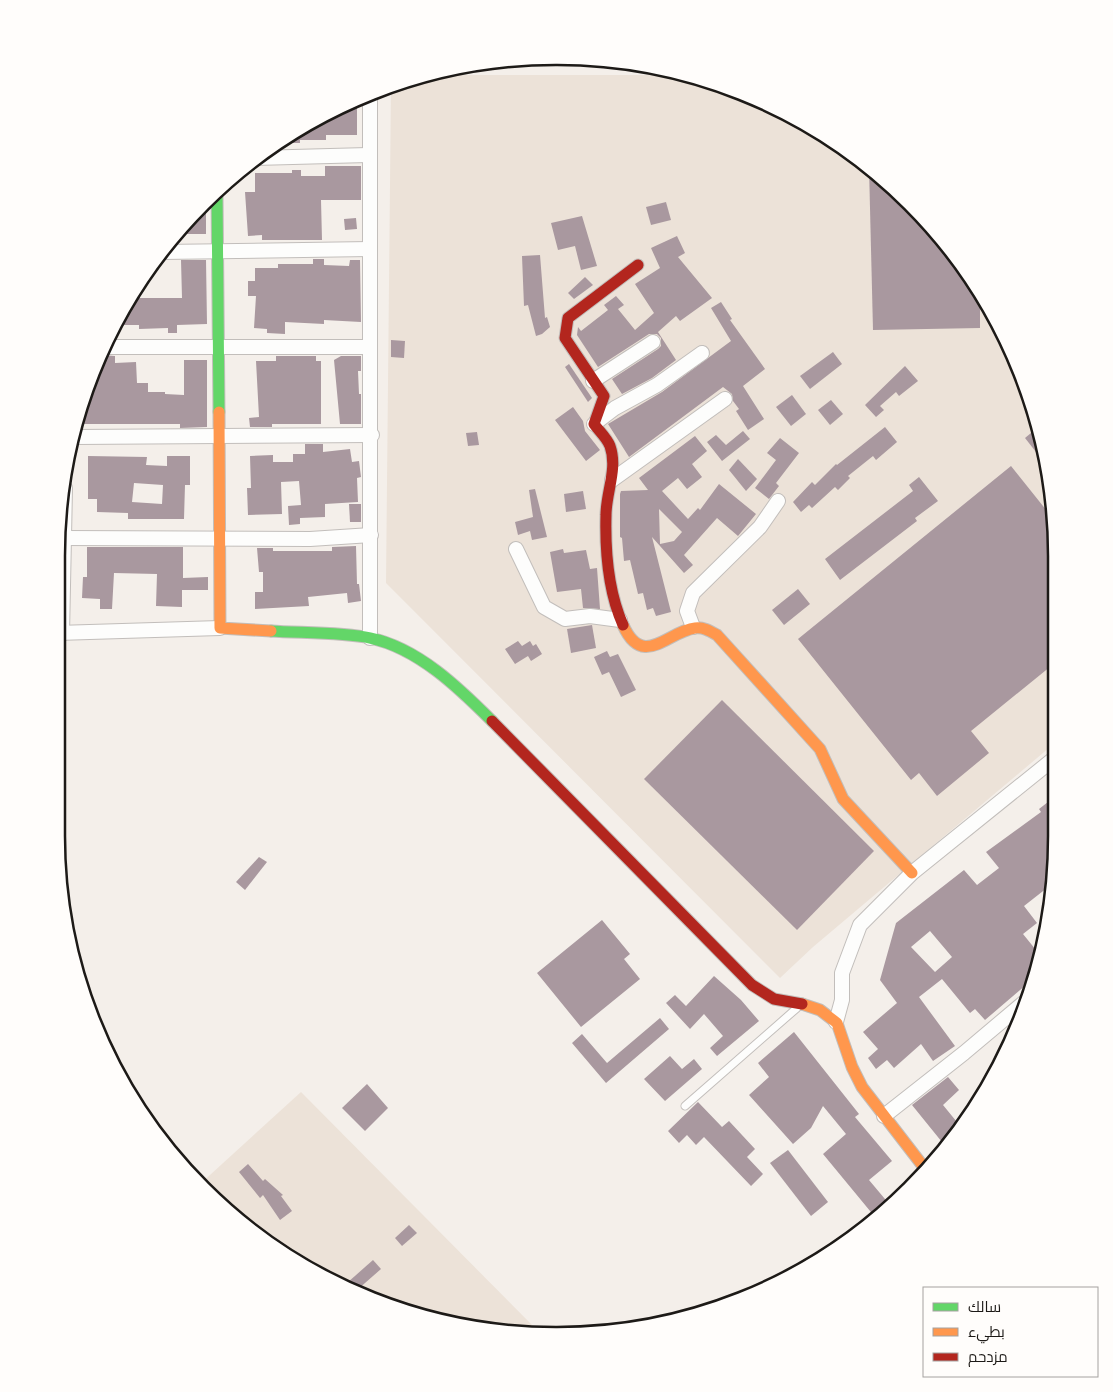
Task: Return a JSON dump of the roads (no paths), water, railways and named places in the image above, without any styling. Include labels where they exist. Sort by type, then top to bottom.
[{"type":"street","points":[[370,101],[368,155],[370,249],[369,347],[372,435],[370,638]]},
{"type":"street","points":[[270,158],[368,155]]},
{"type":"street","points":[[217,201],[220,628]]},
{"type":"street","points":[[171,252],[370,249]]},
{"type":"street","points":[[594,424],[604,396],[565,338],[568,318],[638,265]]},
{"type":"street","points":[[593,381],[653,342]]},
{"type":"street","points":[[112,347],[369,347]]},
{"type":"street","points":[[594,424],[615,408],[657,385],[702,353]]},
{"type":"street","points":[[612,480],[725,399]]},
{"type":"street","points":[[594,424],[611,447],[612,480],[607,506],[606,550],[620,620],[635,642],[646,647],[660,644],[692,626],[709,627],[820,749],[843,799],[912,873]]},
{"type":"street","points":[[80,437],[372,435]]},
{"type":"street","points":[[692,626],[687,611],[693,593],[760,527],[778,501]]},
{"type":"street","points":[[66,538],[310,539],[371,535]]},
{"type":"street","points":[[516,549],[544,607],[565,619],[590,616],[620,620]]},
{"type":"street","points":[[65,634],[220,628],[370,638],[397,647],[439,672],[490,718],[752,985],[772,998],[801,1004],[826,1013],[836,1022],[854,1072],[884,1116],[922,1164]]},
{"type":"street","points":[[836,1022],[842,1000],[842,973],[860,925],[912,873],[1048,763]]},
{"type":"street","points":[[884,1116],[1016,1009]]},
{"type":"lane","points":[[684,1106],[801,1004]]}]
